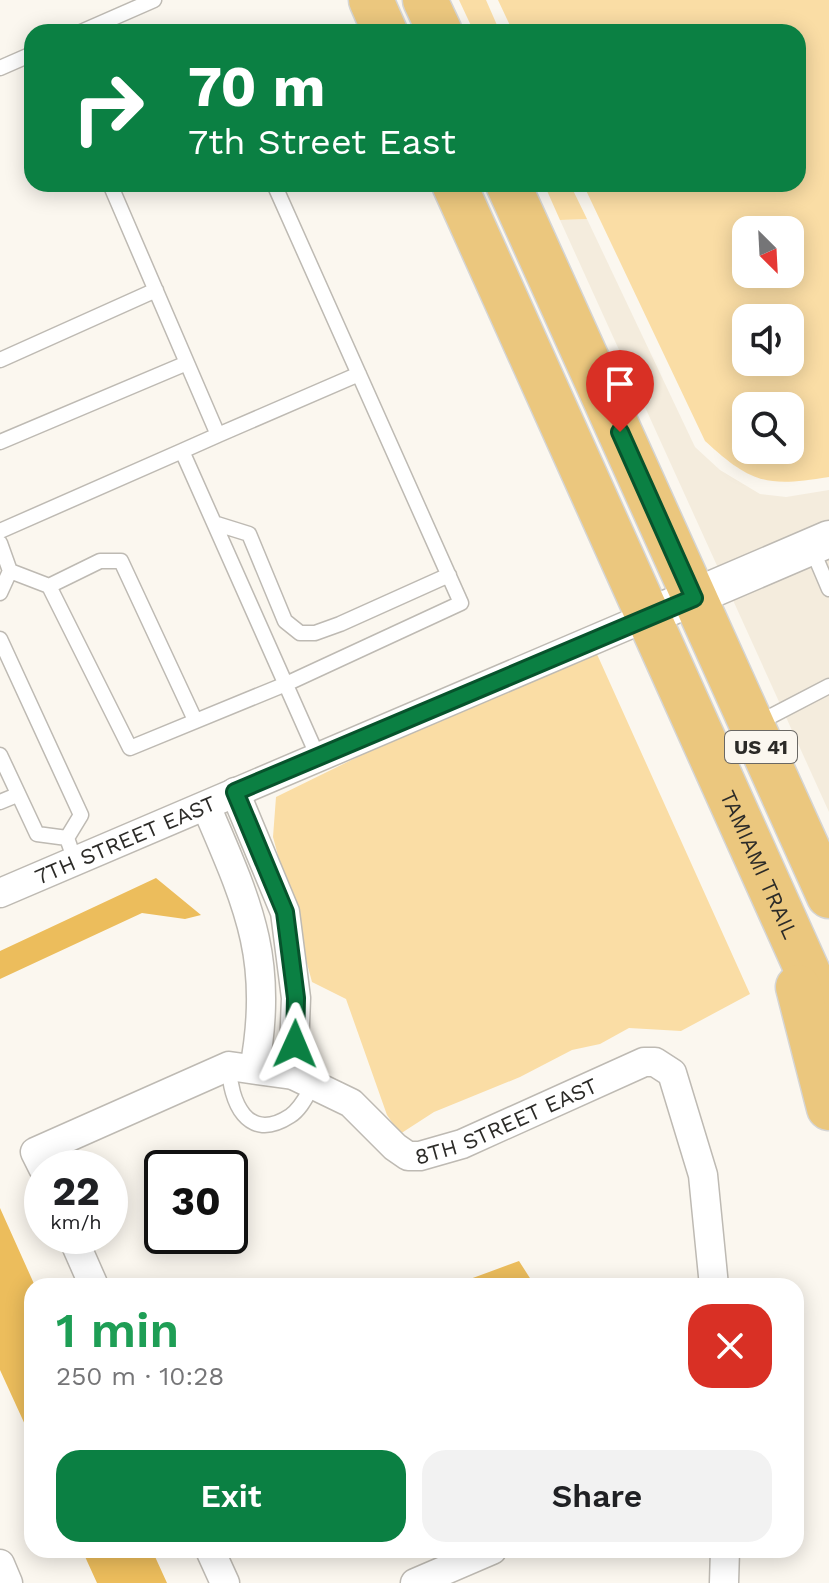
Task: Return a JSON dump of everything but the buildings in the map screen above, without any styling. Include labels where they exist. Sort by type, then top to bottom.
[{"type":"highway","points":[[371,0],[382,24]]},
{"type":"highway","points":[[425,0],[436,24]]},
{"type":"highway","name":"TAMIAMI TRAIL","points":[[458,192],[829,1019]]},
{"type":"highway","name":"US 41","points":[[512,192],[829,896]]},
{"type":"highway","points":[[778,907],[829,1108]]},
{"type":"street","points":[[647,617],[820,543]]},
{"type":"street","name":"7TH STREET EAST","points":[[0,893],[71,850],[206,806],[647,617]]},
{"type":"street","points":[[235,792],[280,895],[292,950],[303,1080]]},
{"type":"street","points":[[61,1150],[242,1068],[263,997],[260,954],[249,905],[206,806]]},
{"type":"street","points":[[249,905],[280,895]]},
{"type":"street","points":[[263,997],[296,998]]},
{"type":"street","name":"8TH STREET EAST","points":[[242,1068],[303,1080],[351,1103],[408,1156],[420,1156],[462,1144],[644,1062],[655,1062],[672,1073],[703,1175],[713,1278]]},
{"type":"street","points":[[80,1254],[90,1278]]},
{"type":"street","points":[[214,1558],[225,1583]]},
{"type":"street","points":[[415,1583],[473,1558]]},
{"type":"street","points":[[724,1583],[725,1558]]},
{"type":"street","points":[[0,1564],[8,1583]]},
{"type":"lane","points":[[99,24],[154,0]]},
{"type":"lane","points":[[0,68],[24,58]]},
{"type":"lane","points":[[113,192],[218,435]]},
{"type":"lane","points":[[10,571],[49,586],[130,748],[286,684],[461,603],[278,192]]},
{"type":"lane","points":[[0,360],[156,290]]},
{"type":"lane","points":[[0,442],[187,363]]},
{"type":"lane","points":[[0,531],[359,374]]},
{"type":"lane","points":[[182,451],[318,757]]},
{"type":"lane","points":[[217,524],[249,534],[285,621],[300,633],[315,633],[340,624],[449,575]]},
{"type":"lane","points":[[0,543],[10,571],[0,593]]},
{"type":"lane","points":[[820,543],[829,589]]},
{"type":"lane","points":[[49,586],[100,561],[121,561],[195,720]]},
{"type":"lane","points":[[0,639],[81,815],[71,850],[37,834],[0,755]]},
{"type":"lane","points":[[752,726],[829,686]]},
{"type":"lane","points":[[0,802],[17,795]]},
{"type":"lane","points":[[242,1068],[230,1092],[235,1105],[255,1122],[266,1123],[288,1117],[303,1080]]},
{"type":"shaded area","points":[[459,0],[486,0],[496,24],[470,24]]},
{"type":"shaded area","points":[[498,0],[829,0],[829,477],[775,481],[761,479],[732,464],[804,464],[804,392],[732,392],[732,464],[705,441],[587,192],[806,192],[806,24],[509,24]]},
{"type":"shaded area","points":[[548,192],[574,192],[587,219],[560,220]]},
{"type":"shaded area","points":[[587,219],[695,447],[720,470],[760,494],[786,497],[829,490],[829,523],[719,570],[560,220]]},
{"type":"shaded area","points":[[829,556],[829,812],[732,598]]},
{"type":"shaded area","points":[[596,652],[750,994],[681,1031],[629,1028],[600,1044],[572,1050],[520,1077],[434,1112],[400,1134],[387,1115],[346,999],[312,982],[273,837],[276,797],[384,744]]},
{"type":"shaded area","points":[[156,878],[201,915],[185,919],[142,913],[0,979],[0,951]]},
{"type":"shaded area","points":[[0,1208],[31,1278],[24,1278],[24,1422],[0,1370]]},
{"type":"shaded area","points":[[519,1261],[530,1278],[473,1278]]},
{"type":"shaded area","points":[[86,1558],[156,1558],[167,1583],[97,1583]]},
{"type":"route","points":[[295,1044],[296,998],[285,912],[235,792],[694,598],[620,432]]}]
